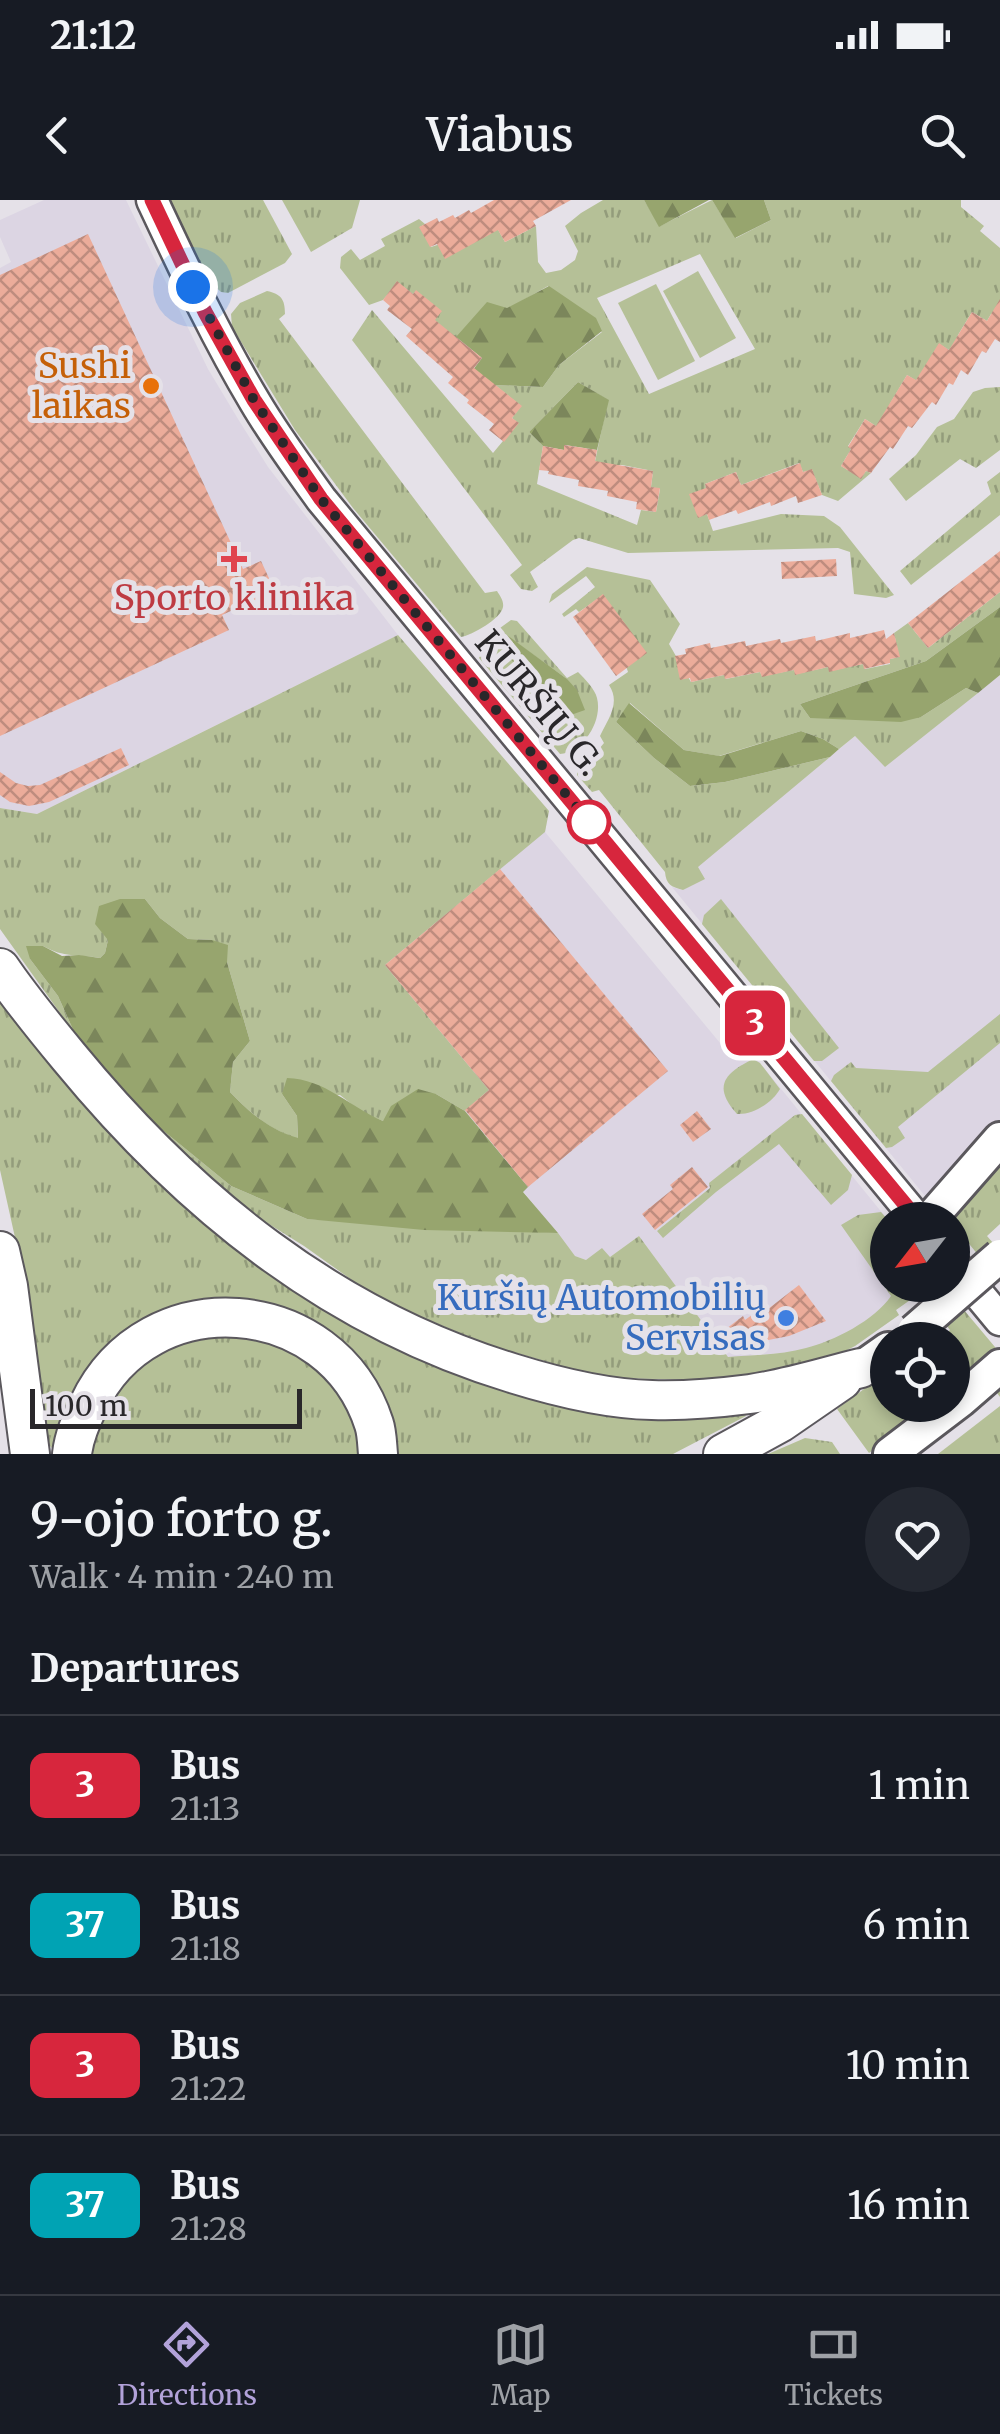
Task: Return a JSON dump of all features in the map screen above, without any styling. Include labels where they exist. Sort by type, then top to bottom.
[{"type":"highway","points":[[0,968],[102,1098],[219,1211],[317,1284],[404,1332],[474,1361],[557,1386],[652,1400],[752,1394],[870,1354]]},
{"type":"highway","points":[[0,1251],[30,1454]]},
{"type":"highway","points":[[72,1454],[74,1436],[96,1390],[115,1363],[145,1340],[183,1323],[210,1317],[260,1321],[314,1344],[358,1390],[374,1424],[378,1454]]},
{"type":"highway","points":[[723,1454],[780,1422],[870,1361]]},
{"type":"main road","name":"KURŠIŲ G.","points":[[152,200],[205,312],[254,400],[321,499],[903,1202]]},
{"type":"main road","points":[[947,1202],[1000,1140]]},
{"type":"main road","points":[[921,1322],[1000,1256]]},
{"type":"main road","points":[[970,1284],[1000,1320]]},
{"type":"main road","points":[[890,1454],[1000,1366]]},
{"type":"shaded area","points":[[44,200],[126,200],[208,369],[268,467],[398,635],[37,814],[0,808],[0,268],[11,262],[0,237],[0,220]]},
{"type":"shaded area","points":[[1000,675],[1000,1123],[930,1202],[672,887],[683,890],[704,878],[697,867],[855,736],[885,766]]},
{"type":"shaded area","points":[[549,811],[545,832],[725,1049],[760,1063],[873,1202],[870,1202],[870,1302],[907,1302],[896,1310],[899,1315],[889,1322],[870,1322],[870,1335],[855,1346],[727,1358],[639,1236],[610,1257],[586,1260],[575,1256],[523,1191],[527,1186],[465,1111],[488,1091],[385,965],[500,869]]},
{"type":"green space","points":[[167,200],[263,200],[292,254],[285,263],[228,293],[221,292],[208,280]]},
{"type":"green space","points":[[282,200],[360,200],[352,228],[311,252]]},
{"type":"green space","points":[[603,200],[644,200],[660,226],[712,200],[736,238],[771,220],[764,200],[961,200],[961,207],[984,226],[980,231],[1000,248],[1000,319],[991,314],[987,321],[972,312],[953,352],[939,344],[920,383],[907,375],[879,428],[865,419],[841,466],[861,478],[866,471],[871,473],[838,501],[822,495],[812,470],[803,472],[799,463],[741,485],[736,472],[705,484],[698,517],[707,514],[713,531],[781,514],[824,516],[840,527],[894,595],[886,598],[854,594],[850,552],[838,548],[628,553],[579,538],[530,572],[538,587],[532,591],[521,589],[510,575],[522,565],[352,340],[372,310],[493,453],[518,423],[512,418],[521,406],[495,385],[543,387],[559,365],[602,332],[548,286],[453,340],[432,324],[416,291],[413,294],[397,282],[383,300],[369,305],[340,268],[341,257],[351,249],[360,260],[385,246],[381,239],[419,219],[425,224],[420,227],[431,247],[496,226],[505,242],[536,226],[538,262],[546,273],[561,270],[575,260],[578,251],[565,226]],"holes":[[[700,254],[755,349],[649,394],[597,298]],[[578,382],[608,400],[594,466],[622,465],[653,471],[651,487],[660,489],[656,512],[641,510],[637,525],[537,484],[543,446],[529,432]]]},
{"type":"green space","points":[[644,200],[709,200],[659,227]]},
{"type":"green space","points":[[712,200],[764,200],[771,220],[735,238]]},
{"type":"green space","points":[[698,271],[736,338],[700,358],[663,291]]},
{"type":"green space","points":[[656,284],[695,361],[658,380],[618,303]]},
{"type":"green space","points":[[549,286],[596,318],[602,331],[559,365],[543,387],[493,387],[472,371],[482,358],[456,337],[487,302],[507,308]]},
{"type":"green space","points":[[267,291],[281,298],[285,314],[279,319],[485,593],[497,591],[503,607],[485,626],[461,637],[353,508],[295,430],[232,327],[231,314],[240,303]]},
{"type":"green space","points":[[578,382],[609,400],[597,450],[543,446],[529,432]]},
{"type":"green space","points":[[1000,387],[1000,450],[976,468],[960,459],[906,501],[889,479],[916,455],[937,427],[954,419],[973,392]]},
{"type":"green space","points":[[1000,472],[1000,515],[911,585],[900,571],[991,494],[987,482]]},
{"type":"green space","points":[[587,567],[650,580],[680,624],[669,644],[691,682],[724,675],[726,679],[760,672],[762,676],[794,670],[796,674],[828,667],[830,671],[863,664],[865,669],[890,664],[890,659],[899,657],[894,633],[908,623],[928,648],[1000,592],[1000,607],[926,661],[800,704],[810,718],[921,717],[966,688],[978,693],[885,767],[855,736],[839,749],[801,731],[719,756],[684,750],[630,703],[616,722],[690,786],[725,782],[830,757],[698,867],[705,879],[683,890],[668,882],[665,872],[599,790],[592,792],[577,775],[577,765],[584,758],[588,762],[604,743],[600,736],[614,705],[609,685],[628,672],[603,595],[579,612],[576,609],[564,617],[562,614],[595,587],[586,576],[549,603],[552,594]]},
{"type":"green space","points":[[1000,607],[1000,675],[978,693],[966,688],[921,717],[901,722],[810,718],[800,704],[926,661]]},
{"type":"green space","points":[[511,620],[517,621],[567,678],[578,672],[596,695],[594,725],[583,741],[568,752],[560,754],[479,658],[496,639],[505,650],[567,679],[503,633],[500,628]]},
{"type":"green space","points":[[503,632],[567,679],[577,690],[585,710],[568,716],[529,683],[496,639]]},
{"type":"green space","points":[[398,635],[549,811],[545,832],[385,965],[489,1090],[465,1111],[436,1094],[383,1121],[363,1113],[340,1095],[282,1094],[297,1116],[298,1139],[261,1120],[230,1092],[233,1062],[250,1041],[227,962],[212,940],[188,939],[160,918],[145,899],[108,940],[100,958],[64,954],[43,946],[30,959],[58,996],[75,1034],[0,929],[0,808],[37,814]]},
{"type":"green space","points":[[629,703],[684,750],[720,756],[801,731],[839,749],[830,757],[725,782],[690,786],[616,722]]},
{"type":"green space","points":[[120,899],[145,899],[160,918],[188,939],[228,945],[227,962],[250,1041],[233,1062],[230,1092],[261,1120],[298,1138],[297,1116],[282,1094],[287,1078],[325,1088],[383,1121],[391,1106],[418,1089],[436,1094],[465,1111],[528,1187],[523,1192],[558,1233],[424,1230],[307,1219],[231,1186],[149,1119],[75,1034],[58,996],[30,959],[26,946],[43,946],[62,956],[100,958],[108,940],[95,924],[99,906]]},
{"type":"green space","points":[[721,899],[839,1048],[822,1061],[814,1061],[702,924],[704,915]]},
{"type":"green space","points":[[0,987],[49,1054],[386,1335],[740,1408],[746,1416],[673,1454],[387,1454],[332,1348],[161,1321],[58,1448],[52,1448],[47,1443],[22,1269],[0,1170]]},
{"type":"green space","points":[[1000,1014],[1000,1043],[898,1127],[905,1138],[892,1147],[886,1148],[831,1081],[851,1062],[856,1068],[928,1072]]},
{"type":"green space","points":[[753,1059],[780,1089],[762,1107],[737,1114],[725,1096],[725,1082],[734,1070]]},
{"type":"green space","points":[[802,1114],[852,1175],[848,1190],[831,1205],[779,1144],[663,1238],[657,1231],[710,1188],[709,1183],[795,1115]]},
{"type":"green space","points":[[149,1119],[231,1186],[307,1219],[558,1233],[575,1256],[586,1260],[602,1248],[610,1257],[639,1236],[728,1357],[817,1345],[853,1328],[886,1302],[907,1302],[889,1322],[870,1322],[870,1335],[855,1346],[824,1362],[762,1381],[603,1378],[489,1345],[380,1300],[237,1204]]},
{"type":"green space","points":[[1000,1157],[1000,1224],[987,1236],[1000,1251],[1000,1282],[970,1245],[970,1202],[966,1202]]},
{"type":"green space","points":[[870,1213],[870,1266],[841,1225]]},
{"type":"green space","points":[[927,1302],[957,1302],[1000,1353],[1000,1397],[976,1365],[970,1370],[970,1322],[944,1322]]},
{"type":"green space","points":[[249,1327],[320,1360],[370,1454],[79,1454],[92,1417],[155,1343]]},
{"type":"green space","points":[[870,1385],[870,1422],[910,1422],[869,1453],[837,1409]]},
{"type":"green space","points":[[1000,1406],[1000,1454],[938,1454]]},
{"type":"green space","points":[[805,1438],[832,1442],[840,1454],[768,1454]]},
{"type":"building","points":[[494,200],[571,200],[533,221],[536,226],[505,242],[498,230],[445,259],[437,244],[430,247],[419,227],[437,218],[439,222],[469,210],[471,213]]},
{"type":"building","points":[[88,234],[243,569],[261,561],[275,591],[222,615],[229,630],[0,736],[0,275]]},
{"type":"building","points":[[397,281],[413,294],[416,290],[442,311],[435,320],[482,358],[474,368],[522,406],[512,418],[519,423],[504,442],[489,430],[494,424],[448,383],[453,377],[406,336],[412,329],[387,310],[390,306],[383,300]]},
{"type":"building","points":[[1000,299],[1000,342],[995,339],[986,353],[982,351],[968,375],[961,370],[936,405],[932,402],[912,428],[908,426],[871,473],[866,471],[861,479],[841,466],[865,419],[876,426],[907,375],[916,380],[939,343],[949,350],[972,312],[987,321]]},
{"type":"building","points":[[564,445],[597,450],[595,461],[653,471],[651,487],[660,488],[656,512],[636,509],[637,502],[607,496],[608,491],[578,486],[579,480],[539,470],[543,446],[564,450]]},
{"type":"building","points":[[800,463],[803,472],[812,469],[822,495],[798,503],[796,496],[709,520],[707,514],[698,518],[689,494],[706,488],[705,484],[736,472],[741,485]]},
{"type":"building","points":[[1000,551],[1000,592],[928,648],[908,623]]},
{"type":"building","points":[[836,559],[837,576],[782,579],[781,562]]},
{"type":"building","points":[[603,594],[647,653],[616,676],[573,617]]},
{"type":"building","points":[[884,630],[886,639],[894,633],[900,657],[864,669],[863,664],[829,672],[828,667],[795,675],[794,670],[762,677],[760,672],[691,682],[690,678],[680,680],[675,656],[686,654],[685,649],[710,643],[711,648],[745,641],[746,646],[815,636],[816,641]]},
{"type":"building","points":[[121,748],[129,765],[49,802],[29,806],[0,795],[0,772],[16,783],[40,785]]},
{"type":"building","points":[[500,869],[668,1071],[528,1187],[465,1110],[489,1090],[385,965]]},
{"type":"building","points":[[697,1111],[711,1129],[693,1142],[680,1125]]},
{"type":"building","points":[[692,1167],[708,1187],[655,1230],[642,1214],[673,1189],[670,1185]]},
{"type":"building","name":"Kuršių Automobilių Servisas","points":[[799,1285],[826,1321],[789,1336],[747,1344],[737,1352],[722,1332],[743,1316],[745,1320],[756,1312],[759,1316]]},
{"type":"bus line","name":"3","points":[[152,200],[205,312],[254,400],[321,499],[903,1202]]},
{"type":"place","name":"Sushi laikas","points":[[151,386]]},
{"type":"place","name":"Sporto klinika","points":[[234,559]]},
{"type":"place","name":"Kuršių Automobilių Servisas","points":[[786,1318]]},
{"type":"route","points":[[193,287],[254,400],[321,499],[589,822]]}]
